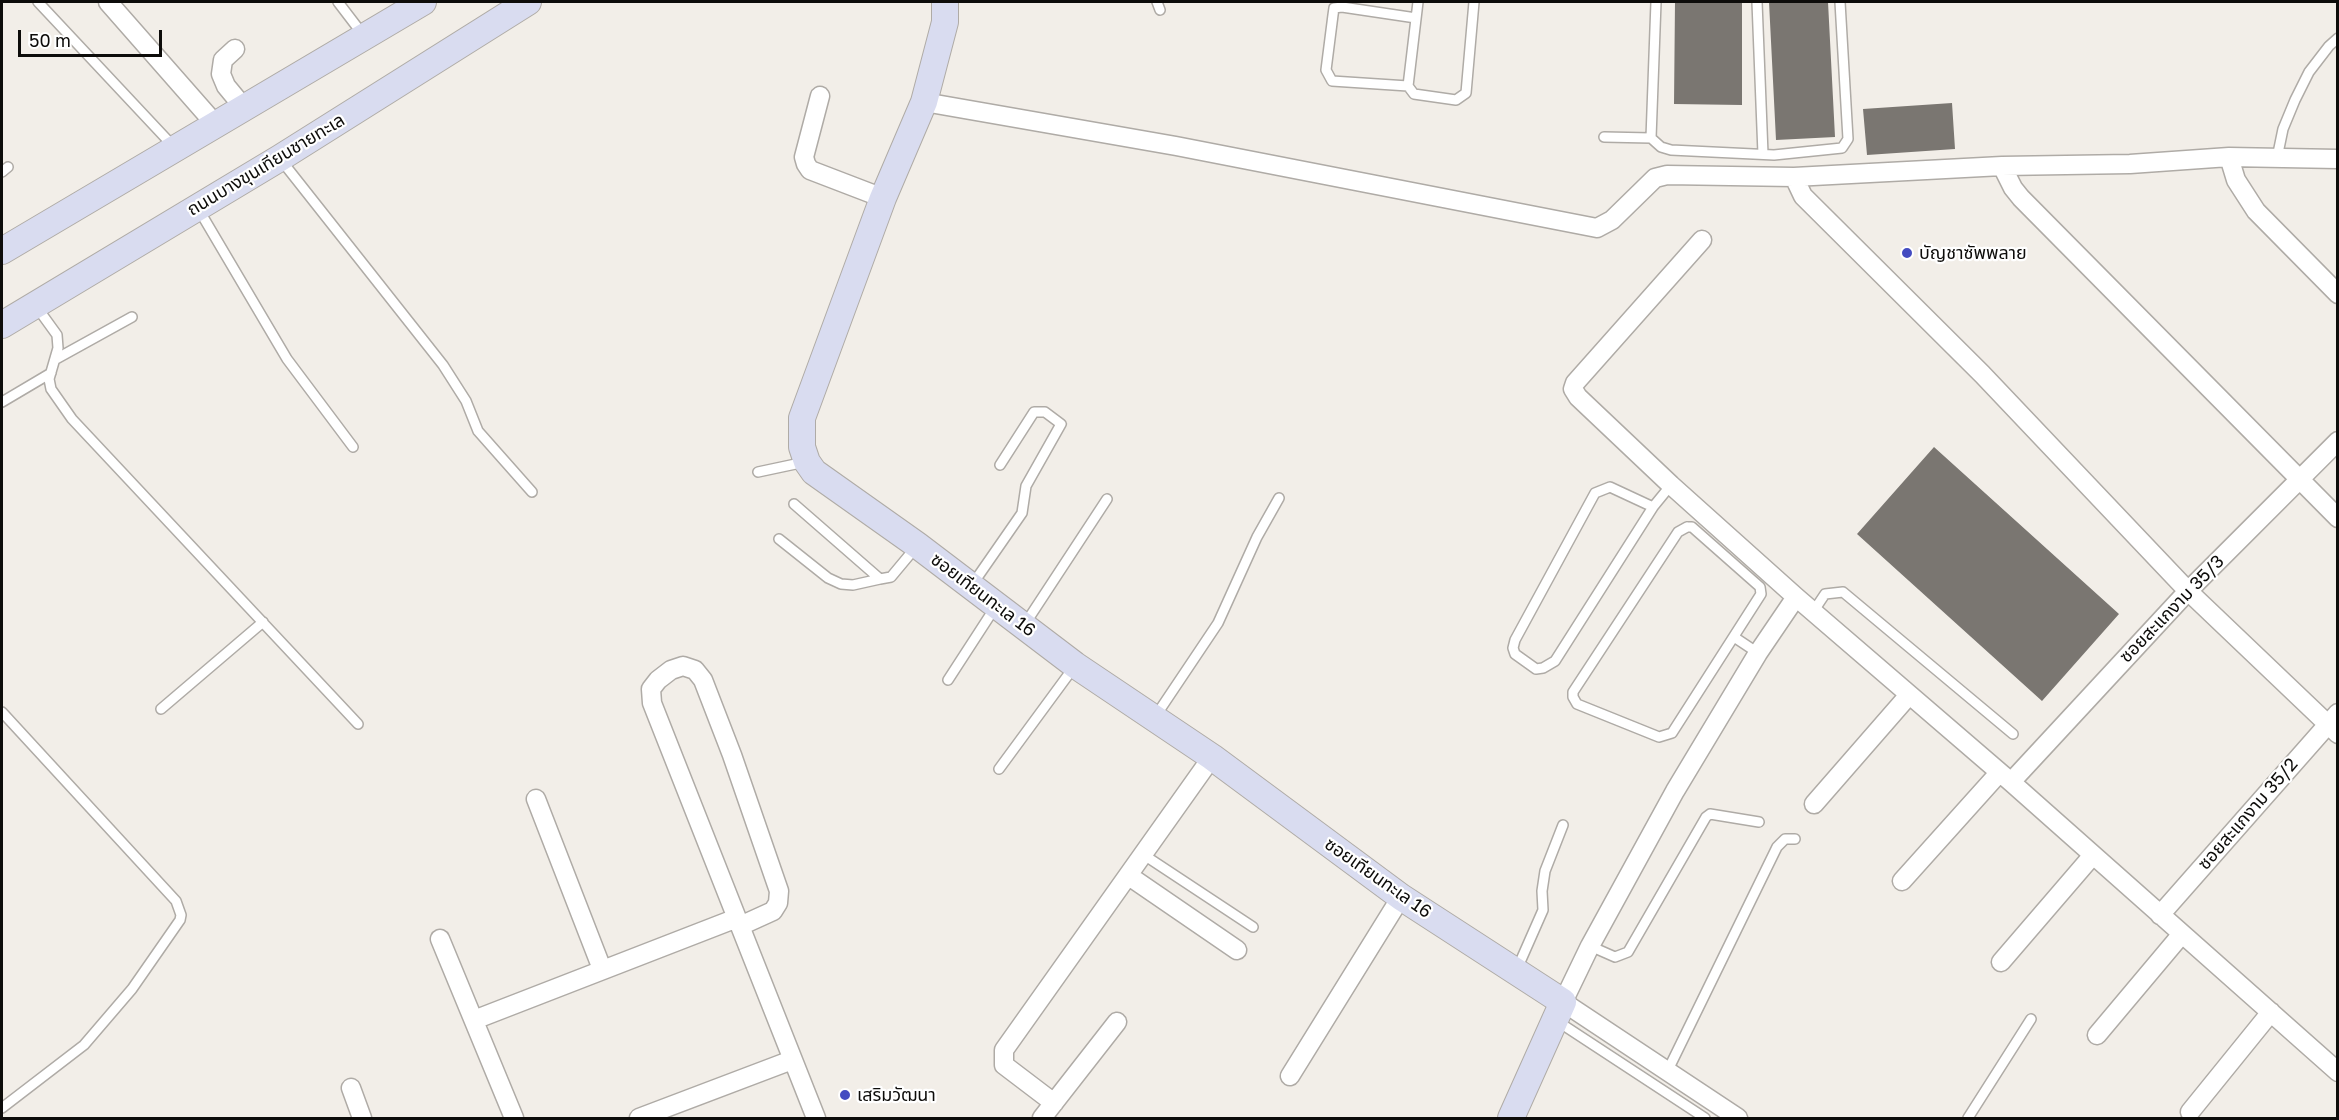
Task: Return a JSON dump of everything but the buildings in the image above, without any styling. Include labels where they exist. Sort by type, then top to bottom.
[{"type":"street","points":[[108,2],[216,125]]},
{"type":"street","points":[[3,248],[245,109],[423,2]]},
{"type":"street","name":"ถนนบางขุนเทียนชายทะเล","points":[[2,325],[280,158],[528,2]]},
{"type":"street","points":[[807,462],[802,447],[802,418],[884,198],[924,102],[945,22],[945,2]]},
{"type":"street","points":[[235,49],[223,60],[220,69],[226,86],[245,109]]},
{"type":"street","points":[[820,96],[804,157],[806,164],[810,170],[884,198]]},
{"type":"street","points":[[924,102],[1176,146],[1597,228],[1612,220],[1655,178],[1667,175],[1794,177],[2002,166],[2130,164],[2229,157],[2337,159]]},
{"type":"street","points":[[2229,157],[2236,180],[2256,211],[2337,294]]},
{"type":"street","points":[[2002,166],[2021,198],[2337,518]]},
{"type":"street","points":[[1794,177],[1803,196],[1982,374],[2188,591],[2334,724]]},
{"type":"street","points":[[1702,240],[1575,383],[1573,389],[1578,397],[1671,485],[1796,597],[2093,855],[2337,1072]]},
{"type":"street","name":"ซอยสะแกงาม 35/3","points":[[1902,881],[2337,441]]},
{"type":"street","name":"ซอยเทียนทะเล 16","points":[[807,462],[814,472],[917,545],[1075,664],[1212,757],[1401,897],[1516,972],[1560,1012]]},
{"type":"street","points":[[1511,1119],[1590,946],[1675,791],[1758,653],[1796,597]]},
{"type":"street","points":[[474,1020],[602,969],[738,922],[773,911],[778,903],[779,891],[732,755],[703,680],[695,670],[683,666],[671,670],[658,680],[651,689],[652,703],[738,922],[792,1060],[816,1119]]},
{"type":"street","points":[[1814,804],[1909,695]]},
{"type":"street","name":"ซอยสะแกงาม 35/2","points":[[2160,915],[2334,724]]},
{"type":"street","points":[[1054,1103],[1004,1065],[1004,1050],[1212,757]]},
{"type":"street","points":[[536,799],[602,969]]},
{"type":"street","points":[[2001,962],[2093,855]]},
{"type":"street","points":[[1129,876],[1237,950]]},
{"type":"street","points":[[1290,1076],[1401,897]]},
{"type":"street","points":[[2097,1035],[2181,935]]},
{"type":"street","points":[[440,939],[514,1119]]},
{"type":"street","points":[[1560,1012],[1668,1070],[1738,1119]]},
{"type":"street","points":[[2190,1112],[2271,1012]]},
{"type":"street","points":[[1042,1119],[1117,1022]]},
{"type":"street","points":[[639,1119],[659,1115],[792,1060]]},
{"type":"street","points":[[351,1088],[362,1119]]},
{"type":"lane","points":[[38,2],[176,148]]},
{"type":"lane","points":[[338,2],[365,38]]},
{"type":"lane","points":[[1418,2],[1408,86],[1414,94],[1456,100],[1466,93],[1474,2]]},
{"type":"lane","points":[[1651,138],[1656,2]]},
{"type":"lane","points":[[1756,2],[1763,154]]},
{"type":"lane","points":[[1604,137],[1651,138],[1661,147],[1671,150],[1784,155],[1842,148],[1848,139],[1840,2]]},
{"type":"lane","points":[[1408,86],[1332,81],[1326,70],[1331,26],[1336,7],[1416,18]]},
{"type":"lane","points":[[2277,158],[2283,129],[2309,72],[2337,38]]},
{"type":"lane","points":[[280,158],[443,365],[466,401],[478,431],[532,492]]},
{"type":"lane","points":[[197,207],[287,359],[353,447]]},
{"type":"lane","points":[[36,305],[57,335],[58,348],[51,374],[51,389],[72,419],[358,724]]},
{"type":"lane","points":[[56,359],[132,317]]},
{"type":"lane","points":[[2,402],[51,374]]},
{"type":"lane","points":[[970,586],[1022,513],[1026,486],[1060,424],[1045,412],[1034,412],[1000,465]]},
{"type":"lane","points":[[758,472],[807,462]]},
{"type":"lane","points":[[1653,507],[1610,487],[1595,493],[1515,640],[1513,648],[1515,654],[1536,669],[1555,661],[1653,507],[1671,485]]},
{"type":"lane","points":[[1155,718],[1218,623],[1257,537],[1279,498]]},
{"type":"lane","points":[[1023,626],[1107,499]]},
{"type":"lane","points":[[794,504],[880,579]]},
{"type":"lane","points":[[1687,527],[1692,527],[1761,589],[1761,594],[1734,637],[1672,733],[1666,736],[1659,738],[1577,704],[1573,697],[1574,692],[1678,532],[1687,527]]},
{"type":"lane","points":[[779,539],[828,578],[841,584],[854,585],[891,577],[917,545]]},
{"type":"lane","points":[[1813,612],[1825,594],[1843,592],[2013,734]]},
{"type":"lane","points":[[948,680],[997,605]]},
{"type":"lane","points":[[161,709],[263,622]]},
{"type":"lane","points":[[1734,637],[1758,653]]},
{"type":"lane","points":[[999,769],[1075,664]]},
{"type":"lane","points":[[2,712],[176,901],[181,915],[180,920],[132,989],[84,1045],[2,1108]]},
{"type":"lane","points":[[1590,946],[1615,957],[1628,952],[1706,817],[1710,814],[1760,822]]},
{"type":"lane","points":[[1516,972],[1543,910],[1542,891],[1545,871],[1563,825]]},
{"type":"lane","points":[[1668,1070],[1777,847],[1785,839],[1794,839]]},
{"type":"lane","points":[[1144,855],[1253,927]]},
{"type":"lane","points":[[1560,1012],[1705,1119]]},
{"type":"lane","points":[[1968,1119],[2031,1019]]},
{"type":"place","name":"บัญชาซัพพลาย","points":[[1907,253]]},
{"type":"place","name":"เสริมวัฒนา","points":[[845,1095]]}]
